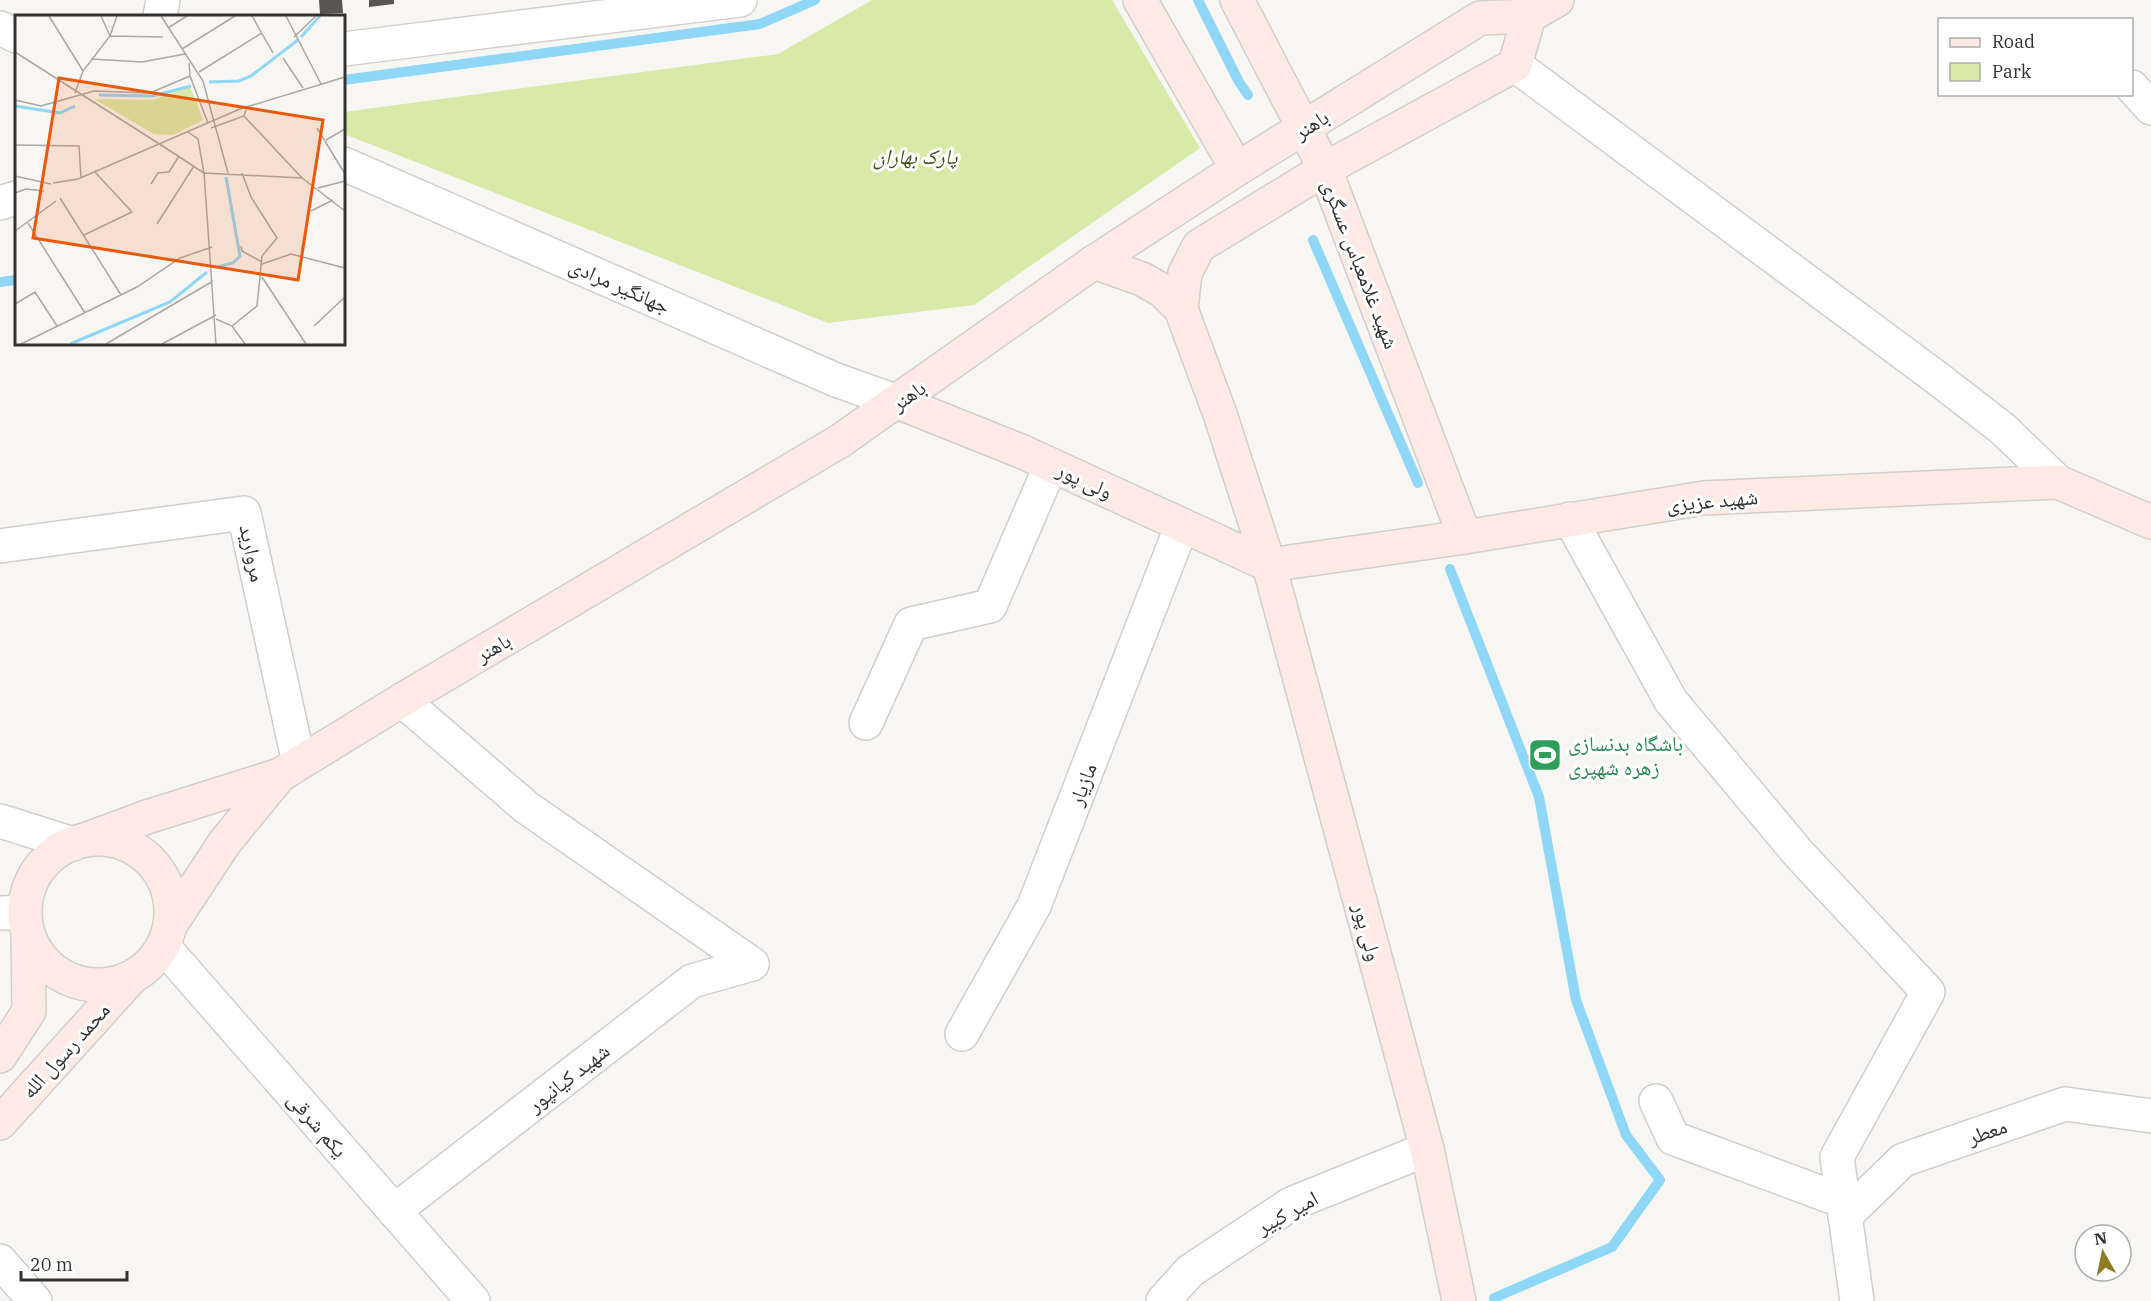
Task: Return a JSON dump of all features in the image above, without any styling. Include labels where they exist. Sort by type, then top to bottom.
[{"type":"main road","points":[[1140,0],[1237,169]]},
{"type":"main road","name":"شهید غلامعباس عسگری","points":[[1237,0],[1325,169],[1465,537]]},
{"type":"main road","name":"باهنر","points":[[79,842],[289,769],[830,447],[898,402],[1094,262],[1237,169],[1480,18],[1529,16],[1557,0]]},
{"type":"main road","points":[[1181,309],[1185,273],[1199,246],[1325,169],[1515,65],[1529,16]]},
{"type":"main road","name":"ولی پور","points":[[1094,262],[1142,279],[1163,291],[1181,309],[1220,414],[1269,565],[1427,1149],[1459,1301]]},
{"type":"main road","name":"ولی پور","points":[[898,402],[1052,465],[1269,565]]},
{"type":"main road","name":"شهید عزیزی","points":[[1269,565],[1465,537],[1704,498],[2058,482],[2151,522]]},
{"type":"main road","name":"باهنر","points":[[167,935],[225,842],[289,769]]},
{"type":"main road","points":[[110,840],[132,847],[150,861],[164,879],[171,902],[167,935],[150,964],[131,978],[109,984],[84,984],[60,975],[41,958],[18,920],[29,887],[42,865],[61,849],[79,842],[110,840]]},
{"type":"main road","name":"محمد رسول الله","points":[[0,1056],[28,1011],[18,920]]},
{"type":"main road","name":"محمد رسول الله","points":[[0,1123],[131,978]]},
{"type":"street","points":[[160,15],[163,0]]},
{"type":"street","points":[[345,49],[740,0]]},
{"type":"street","points":[[0,28],[15,36]]},
{"type":"street","points":[[1515,65],[2003,429],[2058,482]]},
{"type":"street","points":[[2133,88],[2151,108]]},
{"type":"street","name":"جهانگیر مرادی","points":[[345,164],[836,380],[898,402]]},
{"type":"street","points":[[0,203],[15,198]]},
{"type":"street","points":[[866,723],[910,624],[990,606],[1052,465]]},
{"type":"street","name":"مروارید","points":[[0,546],[244,513],[289,769]]},
{"type":"street","points":[[1570,519],[1671,701],[1799,854],[1928,992],[1837,1157],[1857,1301]]},
{"type":"street","name":"مازیار","points":[[962,1034],[1034,906],[1182,525]]},
{"type":"street","name":"شهید کیانپور","points":[[394,1211],[692,981],[752,964],[525,807],[402,700]]},
{"type":"street","points":[[0,821],[79,842]]},
{"type":"street","name":"یکم شرقی","points":[[167,935],[394,1211],[473,1301]]},
{"type":"street","points":[[1656,1101],[1673,1138],[1844,1209]]},
{"type":"street","name":"معطر","points":[[1844,1209],[1903,1160],[2065,1104],[2151,1116]]},
{"type":"street","name":"امیر کبیر","points":[[1163,1301],[1190,1271],[1292,1204],[1427,1149]]},
{"type":"street","points":[[0,1261],[35,1301]]},
{"type":"green space","name":"پارک بهاران","points":[[872,0],[1112,0],[1200,148],[974,305],[828,323],[345,134],[345,112],[778,54]]},
{"type":"building","points":[[319,0],[342,0],[343,13],[320,14]]},
{"type":"building","points":[[369,0],[394,0],[394,4],[369,7]]},
{"type":"waterway","points":[[345,80],[760,24],[815,0]]},
{"type":"waterway","points":[[1198,0],[1239,82],[1248,95]]},
{"type":"waterway","points":[[1313,240],[1418,483]]},
{"type":"waterway","points":[[0,282],[15,280]]},
{"type":"waterway","points":[[1450,569],[1539,797],[1576,1000],[1626,1135],[1660,1180],[1612,1247],[1494,1298]]},
{"type":"place","name":"باشگاه بدنسازی زهره شهپری","points":[[1545,755]]}]
